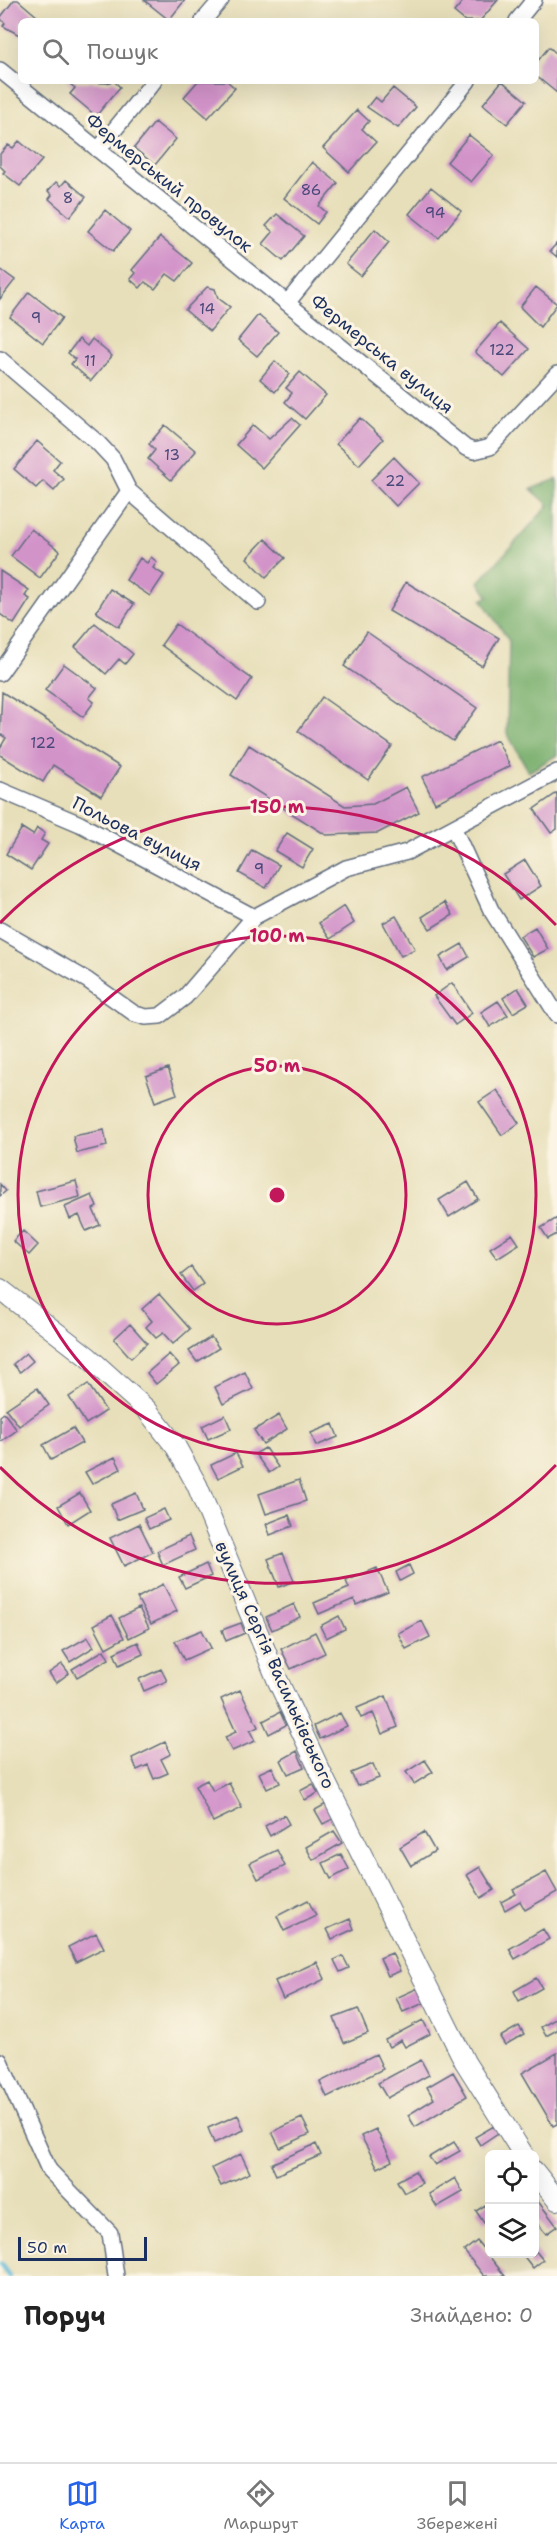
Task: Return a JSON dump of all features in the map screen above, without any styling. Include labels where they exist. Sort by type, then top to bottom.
[{"type":"street","points":[[205,18],[220,0]]},
{"type":"street","points":[[519,18],[534,0]]},
{"type":"street","name":"Фермерський провулок","points":[[0,70],[287,303]]},
{"type":"street","points":[[98,150],[152,84]]},
{"type":"street","name":"Фермерська вулиця","points":[[466,84],[287,303],[466,448],[474,451],[490,447],[557,374]]},
{"type":"street","points":[[0,358],[98,443],[113,459],[129,491],[258,602]]},
{"type":"street","points":[[0,673],[129,491]]},
{"type":"street","points":[[0,930],[135,1014],[146,1017],[160,1016],[185,997],[254,917],[346,868],[407,852],[454,829],[557,772]]},
{"type":"street","name":"Польова вулиця","points":[[0,790],[80,824],[254,917]]},
{"type":"street","points":[[454,829],[491,910],[557,1015]]},
{"type":"street","name":"вулиця Сергія Васильківського","points":[[0,1289],[88,1357],[147,1410],[176,1447],[197,1485],[277,1678],[321,1773],[465,2062],[520,2150]]},
{"type":"street","points":[[0,2061],[49,2170],[110,2233],[116,2276]]},
{"type":"street","points":[[539,2177],[557,2200]]},
{"type":"green space","points":[[557,479],[557,755],[529,772],[507,733],[509,641],[482,600],[488,596],[479,582],[549,505],[531,489]]},
{"type":"building","points":[[14,0],[18,0],[38,17],[18,18],[18,34],[3,26],[5,23],[0,18]]},
{"type":"building","points":[[144,0],[185,0],[171,18],[166,18]]},
{"type":"building","points":[[464,0],[498,0],[483,18],[461,18],[454,12]]},
{"type":"building","points":[[549,47],[557,54],[557,93],[539,78],[539,59]]},
{"type":"building","points":[[70,84],[117,84],[120,87],[96,116],[70,94],[75,88]]},
{"type":"building","points":[[195,84],[230,84],[235,88],[208,118],[184,97]]},
{"type":"building","points":[[500,84],[506,84],[526,101],[507,124],[483,104]]},
{"type":"building","points":[[393,88],[416,107],[398,128],[367,107],[375,97],[381,102]]},
{"type":"building","points":[[357,110],[369,121],[362,129],[376,142],[349,172],[323,148]]},
{"type":"building","points":[[155,122],[176,139],[155,165],[134,148]]},
{"type":"building","points":[[469,135],[494,155],[471,182],[447,162]]},
{"type":"building","points":[[19,141],[42,160],[20,186],[3,173],[5,171],[0,166],[0,154],[8,145],[13,148]]},
{"type":"building","points":[[312,162],[338,183],[319,206],[326,212],[317,224],[284,198]]},
{"type":"building","points":[[66,180],[86,197],[70,217],[49,199],[52,195],[48,191],[56,182],[61,186]]},
{"type":"building","points":[[431,187],[461,211],[439,238],[409,214]]},
{"type":"building","points":[[105,210],[130,231],[113,251],[88,231]]},
{"type":"building","points":[[277,214],[304,236],[283,261],[263,244],[273,232],[266,226]]},
{"type":"building","points":[[375,229],[389,242],[361,276],[346,264]]},
{"type":"building","points":[[160,237],[192,263],[177,281],[167,274],[155,289],[145,282],[140,288],[130,279],[135,273],[132,270]]},
{"type":"building","points":[[557,243],[557,257],[550,251]]},
{"type":"building","points":[[0,269],[15,280],[0,299]]},
{"type":"building","points":[[207,287],[215,289],[218,298],[230,307],[210,331],[185,310]]},
{"type":"building","points":[[536,287],[557,304],[540,327],[520,307]]},
{"type":"building","points":[[29,292],[62,318],[43,343],[10,317]]},
{"type":"building","points":[[258,315],[278,332],[257,356],[238,340]]},
{"type":"building","points":[[500,323],[529,349],[504,377],[475,352]]},
{"type":"building","points":[[79,339],[87,346],[92,339],[112,356],[91,381],[71,364],[75,359],[68,353]]},
{"type":"building","points":[[275,361],[290,374],[275,392],[260,379]]},
{"type":"building","points":[[300,372],[326,395],[305,419],[285,402],[292,393],[286,388]]},
{"type":"building","points":[[292,418],[300,425],[262,468],[236,445],[253,425],[269,439]]},
{"type":"building","points":[[360,418],[383,439],[359,465],[336,444]]},
{"type":"building","points":[[165,425],[196,451],[171,480],[148,459],[155,450],[149,444]]},
{"type":"building","points":[[37,441],[60,461],[53,470],[64,479],[54,491],[43,481],[36,488],[14,469]]},
{"type":"building","points":[[394,457],[419,483],[396,506],[371,480]]},
{"type":"building","points":[[31,529],[60,551],[40,578],[11,556]]},
{"type":"building","points":[[265,539],[285,558],[266,577],[247,558]]},
{"type":"building","points":[[151,557],[157,562],[153,568],[164,575],[150,596],[126,580],[140,558],[147,563]]},
{"type":"building","points":[[0,571],[29,590],[25,596],[30,599],[14,624],[0,614]]},
{"type":"building","points":[[406,582],[499,638],[482,666],[389,611]]},
{"type":"building","points":[[110,589],[134,604],[119,627],[96,612]]},
{"type":"building","points":[[95,623],[133,654],[125,664],[119,659],[106,674],[75,647]]},
{"type":"building","points":[[176,624],[252,679],[237,701],[161,645]]},
{"type":"building","points":[[367,632],[477,708],[453,741],[344,666]]},
{"type":"building","points":[[64,664],[97,688],[89,698],[94,702],[83,717],[45,690]]},
{"type":"building","points":[[2,692],[120,767],[101,796],[53,765],[43,782],[0,755],[0,748],[6,738],[0,734]]},
{"type":"building","points":[[322,697],[392,746],[368,780],[298,731]]},
{"type":"building","points":[[497,740],[510,766],[435,803],[422,777]]},
{"type":"building","points":[[249,745],[345,806],[373,804],[406,787],[419,812],[378,833],[326,835],[231,775]]},
{"type":"building","points":[[557,793],[557,829],[551,833],[534,809]]},
{"type":"building","points":[[22,828],[33,835],[37,828],[45,833],[41,840],[48,844],[31,870],[6,854]]},
{"type":"building","points":[[287,833],[313,849],[302,867],[275,851]]},
{"type":"building","points":[[252,850],[279,865],[266,888],[239,873]]},
{"type":"building","points":[[525,860],[541,886],[519,900],[503,874]]},
{"type":"building","points":[[445,902],[453,915],[430,929],[422,917]]},
{"type":"building","points":[[344,906],[354,923],[330,939],[319,923]]},
{"type":"building","points":[[396,916],[415,949],[401,956],[383,923]]},
{"type":"building","points":[[535,927],[548,949],[533,957],[520,936]]},
{"type":"building","points":[[462,944],[469,957],[447,970],[440,957]]},
{"type":"building","points":[[452,983],[472,1013],[455,1025],[434,996]]},
{"type":"building","points":[[518,988],[528,1004],[513,1013],[503,998]]},
{"type":"building","points":[[498,1001],[508,1015],[490,1027],[481,1012]]},
{"type":"building","points":[[168,1068],[177,1094],[155,1102],[146,1076]]},
{"type":"building","points":[[497,1090],[519,1123],[502,1135],[479,1102]]},
{"type":"building","points":[[104,1130],[107,1146],[77,1153],[73,1136]]},
{"type":"building","points":[[76,1181],[80,1197],[40,1207],[36,1191]]},
{"type":"building","points":[[468,1182],[478,1199],[449,1217],[439,1200]]},
{"type":"building","points":[[0,1184],[6,1191],[0,1196]]},
{"type":"building","points":[[92,1195],[97,1207],[93,1209],[100,1225],[86,1231],[79,1215],[70,1219],[65,1207]]},
{"type":"building","points":[[557,1218],[557,1234],[548,1239],[541,1228]]},
{"type":"building","points":[[23,1231],[38,1245],[29,1255],[13,1241]]},
{"type":"building","points":[[512,1234],[519,1244],[497,1258],[490,1248]]},
{"type":"building","points":[[191,1267],[203,1284],[193,1291],[181,1275]]},
{"type":"building","points":[[159,1294],[190,1329],[173,1344],[163,1333],[156,1338],[146,1327],[152,1321],[142,1309]]},
{"type":"building","points":[[130,1324],[147,1343],[131,1358],[114,1339]]},
{"type":"building","points":[[211,1337],[219,1348],[197,1362],[189,1351]]},
{"type":"building","points":[[26,1353],[33,1361],[20,1372],[13,1364]]},
{"type":"building","points":[[169,1354],[179,1365],[156,1384],[147,1373]]},
{"type":"building","points":[[245,1372],[253,1389],[223,1404],[215,1387]]},
{"type":"building","points":[[88,1384],[106,1411],[86,1424],[69,1397]]},
{"type":"building","points":[[37,1388],[49,1405],[19,1426],[6,1409]]},
{"type":"building","points":[[4,1413],[17,1430],[0,1442],[0,1416]]},
{"type":"building","points":[[225,1415],[231,1429],[208,1439],[202,1426]]},
{"type":"building","points":[[279,1415],[287,1429],[263,1444],[254,1430]]},
{"type":"building","points":[[333,1424],[338,1437],[316,1446],[311,1433]]},
{"type":"building","points":[[73,1428],[82,1443],[51,1460],[43,1445]]},
{"type":"building","points":[[265,1448],[278,1467],[269,1473],[255,1454]]},
{"type":"building","points":[[236,1453],[243,1466],[218,1478],[211,1465]]},
{"type":"building","points":[[115,1457],[121,1469],[92,1484],[85,1472]]},
{"type":"building","points":[[299,1480],[306,1501],[266,1514],[259,1494]]},
{"type":"building","points":[[80,1493],[90,1510],[68,1524],[58,1506]]},
{"type":"building","points":[[136,1493],[143,1509],[117,1520],[111,1504]]},
{"type":"building","points":[[164,1509],[169,1520],[149,1529],[144,1518]]},
{"type":"building","points":[[289,1515],[293,1526],[270,1535],[266,1524]]},
{"type":"building","points":[[139,1524],[153,1552],[124,1566],[110,1538]]},
{"type":"building","points":[[189,1536],[195,1550],[163,1565],[157,1551]]},
{"type":"building","points":[[283,1553],[294,1581],[279,1587],[268,1559]]},
{"type":"building","points":[[206,1564],[211,1576],[185,1588],[179,1577]]},
{"type":"building","points":[[409,1565],[413,1574],[400,1581],[396,1572]]},
{"type":"building","points":[[377,1568],[388,1592],[356,1605],[354,1599],[319,1614],[314,1603],[349,1588],[346,1581]]},
{"type":"building","points":[[163,1584],[177,1611],[151,1624],[137,1598]]},
{"type":"building","points":[[294,1604],[300,1617],[272,1630],[266,1617]]},
{"type":"building","points":[[139,1608],[149,1628],[129,1638],[119,1618]]},
{"type":"building","points":[[112,1615],[124,1638],[106,1648],[94,1625]]},
{"type":"building","points":[[339,1616],[345,1629],[326,1638],[320,1626]]},
{"type":"building","points":[[422,1621],[430,1637],[406,1649],[398,1633]]},
{"type":"building","points":[[241,1623],[245,1633],[226,1641],[222,1630]]},
{"type":"building","points":[[202,1630],[211,1648],[184,1660],[175,1641]]},
{"type":"building","points":[[315,1632],[325,1653],[291,1669],[281,1649]]},
{"type":"building","points":[[88,1637],[94,1647],[70,1662],[63,1651]]},
{"type":"building","points":[[138,1642],[143,1654],[119,1665],[114,1653]]},
{"type":"building","points":[[104,1650],[109,1659],[77,1677],[72,1669]]},
{"type":"building","points":[[62,1664],[69,1673],[56,1683],[49,1673]]},
{"type":"building","points":[[161,1669],[167,1681],[144,1691],[139,1679]]},
{"type":"building","points":[[240,1690],[258,1727],[250,1731],[255,1741],[232,1751],[225,1737],[236,1732],[221,1699]]},
{"type":"building","points":[[386,1696],[398,1727],[382,1734],[373,1713],[361,1718],[357,1708]]},
{"type":"building","points":[[280,1712],[286,1725],[269,1734],[263,1721]]},
{"type":"building","points":[[340,1713],[347,1726],[320,1739],[314,1726]]},
{"type":"building","points":[[165,1742],[171,1754],[161,1759],[168,1773],[154,1779],[148,1765],[137,1770],[132,1758]]},
{"type":"building","points":[[297,1751],[304,1767],[288,1774],[281,1760]]},
{"type":"building","points":[[425,1760],[433,1772],[414,1784],[406,1772]]},
{"type":"building","points":[[373,1764],[379,1778],[357,1786],[351,1773]]},
{"type":"building","points":[[272,1767],[280,1783],[267,1789],[259,1773]]},
{"type":"building","points":[[207,1780],[213,1791],[229,1783],[242,1808],[213,1822],[195,1786]]},
{"type":"building","points":[[313,1784],[318,1793],[305,1800],[300,1791]]},
{"type":"building","points":[[326,1804],[333,1819],[323,1824],[315,1810]]},
{"type":"building","points":[[284,1815],[289,1824],[270,1836],[265,1826]]},
{"type":"building","points":[[334,1831],[342,1843],[313,1860],[306,1847]]},
{"type":"building","points":[[424,1832],[435,1851],[411,1866],[400,1847]]},
{"type":"building","points":[[277,1850],[285,1866],[258,1879],[250,1863]]},
{"type":"building","points":[[341,1854],[349,1869],[331,1879],[323,1863]]},
{"type":"building","points":[[480,1867],[494,1890],[481,1898],[467,1875]]},
{"type":"building","points":[[546,1872],[557,1892],[525,1910],[520,1901],[505,1910],[501,1902],[516,1894],[513,1890]]},
{"type":"building","points":[[308,1900],[316,1916],[284,1931],[277,1916]]},
{"type":"building","points":[[350,1919],[354,1929],[332,1939],[327,1929]]},
{"type":"building","points":[[543,1929],[549,1939],[515,1959],[509,1949]]},
{"type":"building","points":[[96,1933],[104,1948],[76,1962],[68,1947]]},
{"type":"building","points":[[392,1953],[400,1971],[388,1976],[380,1958]]},
{"type":"building","points":[[343,1956],[349,1968],[340,1972],[334,1960]]},
{"type":"building","points":[[317,1962],[325,1979],[283,1999],[275,1981]]},
{"type":"building","points":[[536,1978],[542,1988],[519,2001],[514,1991]]},
{"type":"building","points":[[418,1988],[424,2003],[403,2012],[396,1998]]},
{"type":"building","points":[[358,2009],[368,2033],[344,2043],[334,2018]]},
{"type":"building","points":[[557,2018],[557,2030],[546,2036],[541,2027]]},
{"type":"building","points":[[423,2020],[430,2034],[405,2047],[401,2040],[389,2047],[385,2040]]},
{"type":"building","points":[[519,2026],[524,2034],[505,2045],[500,2037]]},
{"type":"building","points":[[557,2053],[557,2124],[553,2126],[522,2073]]},
{"type":"building","points":[[376,2054],[383,2069],[327,2097],[320,2082]]},
{"type":"building","points":[[421,2060],[429,2075],[387,2098],[378,2083]]},
{"type":"building","points":[[453,2072],[467,2096],[415,2127],[408,2115],[434,2099],[427,2087]]},
{"type":"building","points":[[238,2115],[244,2130],[214,2143],[208,2128]]},
{"type":"building","points":[[302,2118],[310,2134],[280,2148],[272,2132]]},
{"type":"building","points":[[494,2126],[498,2133],[480,2145],[475,2137]]},
{"type":"building","points":[[376,2129],[392,2161],[378,2168],[361,2136]]},
{"type":"building","points":[[454,2142],[460,2151],[435,2165],[429,2157]]},
{"type":"building","points":[[316,2144],[321,2155],[276,2175],[271,2164]]},
{"type":"building","points":[[241,2154],[250,2173],[221,2186],[212,2168]]},
{"type":"building","points":[[415,2171],[422,2183],[404,2193],[397,2181]]},
{"type":"building","points":[[455,2178],[463,2192],[437,2207],[429,2194]]},
{"type":"building","points":[[539,2203],[557,2226],[546,2234],[539,2225]]},
{"type":"building","points":[[485,2205],[485,2222],[484,2223],[476,2211]]},
{"type":"building","points":[[477,2241],[485,2251],[485,2258],[491,2258],[505,2276],[484,2276],[464,2251]]},
{"type":"building","points":[[539,2255],[543,2260],[533,2268],[525,2258],[539,2258]]},
{"type":"waterway","points":[[0,2264],[9,2276]]}]
